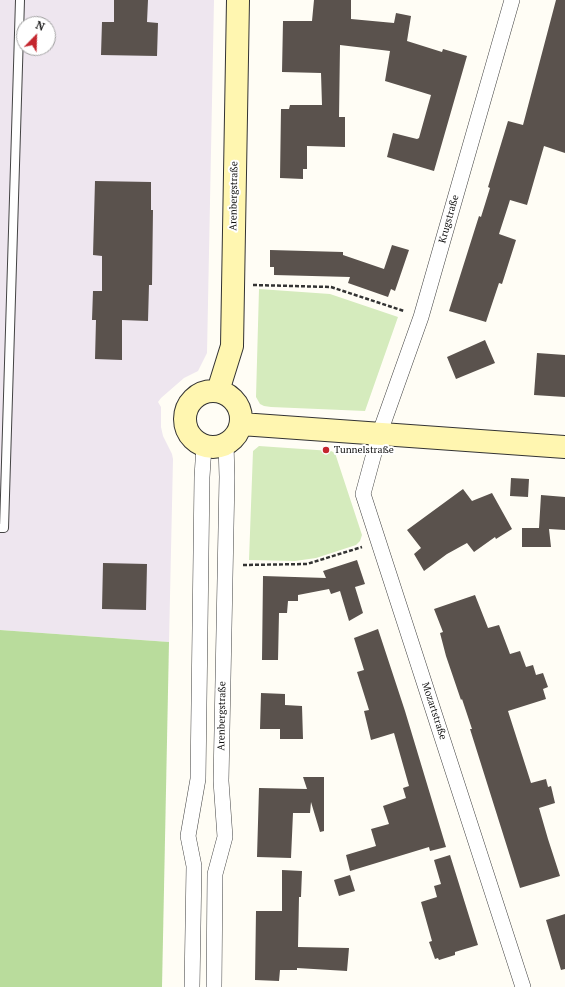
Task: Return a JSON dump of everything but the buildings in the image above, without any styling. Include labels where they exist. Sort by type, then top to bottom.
[{"type":"street","name":"Arenbergstraße","points":[[218,391],[232,346],[238,0]]},
{"type":"street","name":"Krugstraße","points":[[379,435],[421,317],[512,0]]},
{"type":"street","points":[[218,391],[232,398],[240,410],[241,424],[236,435],[226,444],[214,447],[204,446],[191,437],[185,425],[186,411],[192,400],[205,392],[218,391]]},
{"type":"street","points":[[241,424],[379,435],[565,447]]},
{"type":"street","name":"Mozartstraße","points":[[379,435],[363,494],[523,987]]},
{"type":"street","name":"Arenbergstraße","points":[[214,987],[215,874],[225,837],[221,781],[226,444]]},
{"type":"street","points":[[192,987],[194,866],[188,836],[198,779],[202,477],[204,446]]},
{"type":"lane","points":[[0,528],[4,528],[5,520],[20,0]]},
{"type":"path","points":[[233,284],[331,287],[421,317]]},
{"type":"path","points":[[225,565],[307,564],[379,542]]},
{"type":"shaded area","points":[[0,0],[214,0],[207,353],[198,371],[184,378],[158,402],[161,407],[161,427],[163,436],[173,459],[169,642],[0,630]]},
{"type":"green space","points":[[259,289],[330,294],[398,317],[365,411],[271,407],[260,404],[256,397]]},
{"type":"green space","points":[[259,446],[331,451],[335,453],[362,535],[360,541],[356,545],[316,558],[295,561],[249,560],[253,451]]},
{"type":"green space","points":[[0,630],[169,642],[162,987],[0,987]]},
{"type":"place","name":"Tunnelstraße","points":[[326,450]]}]
